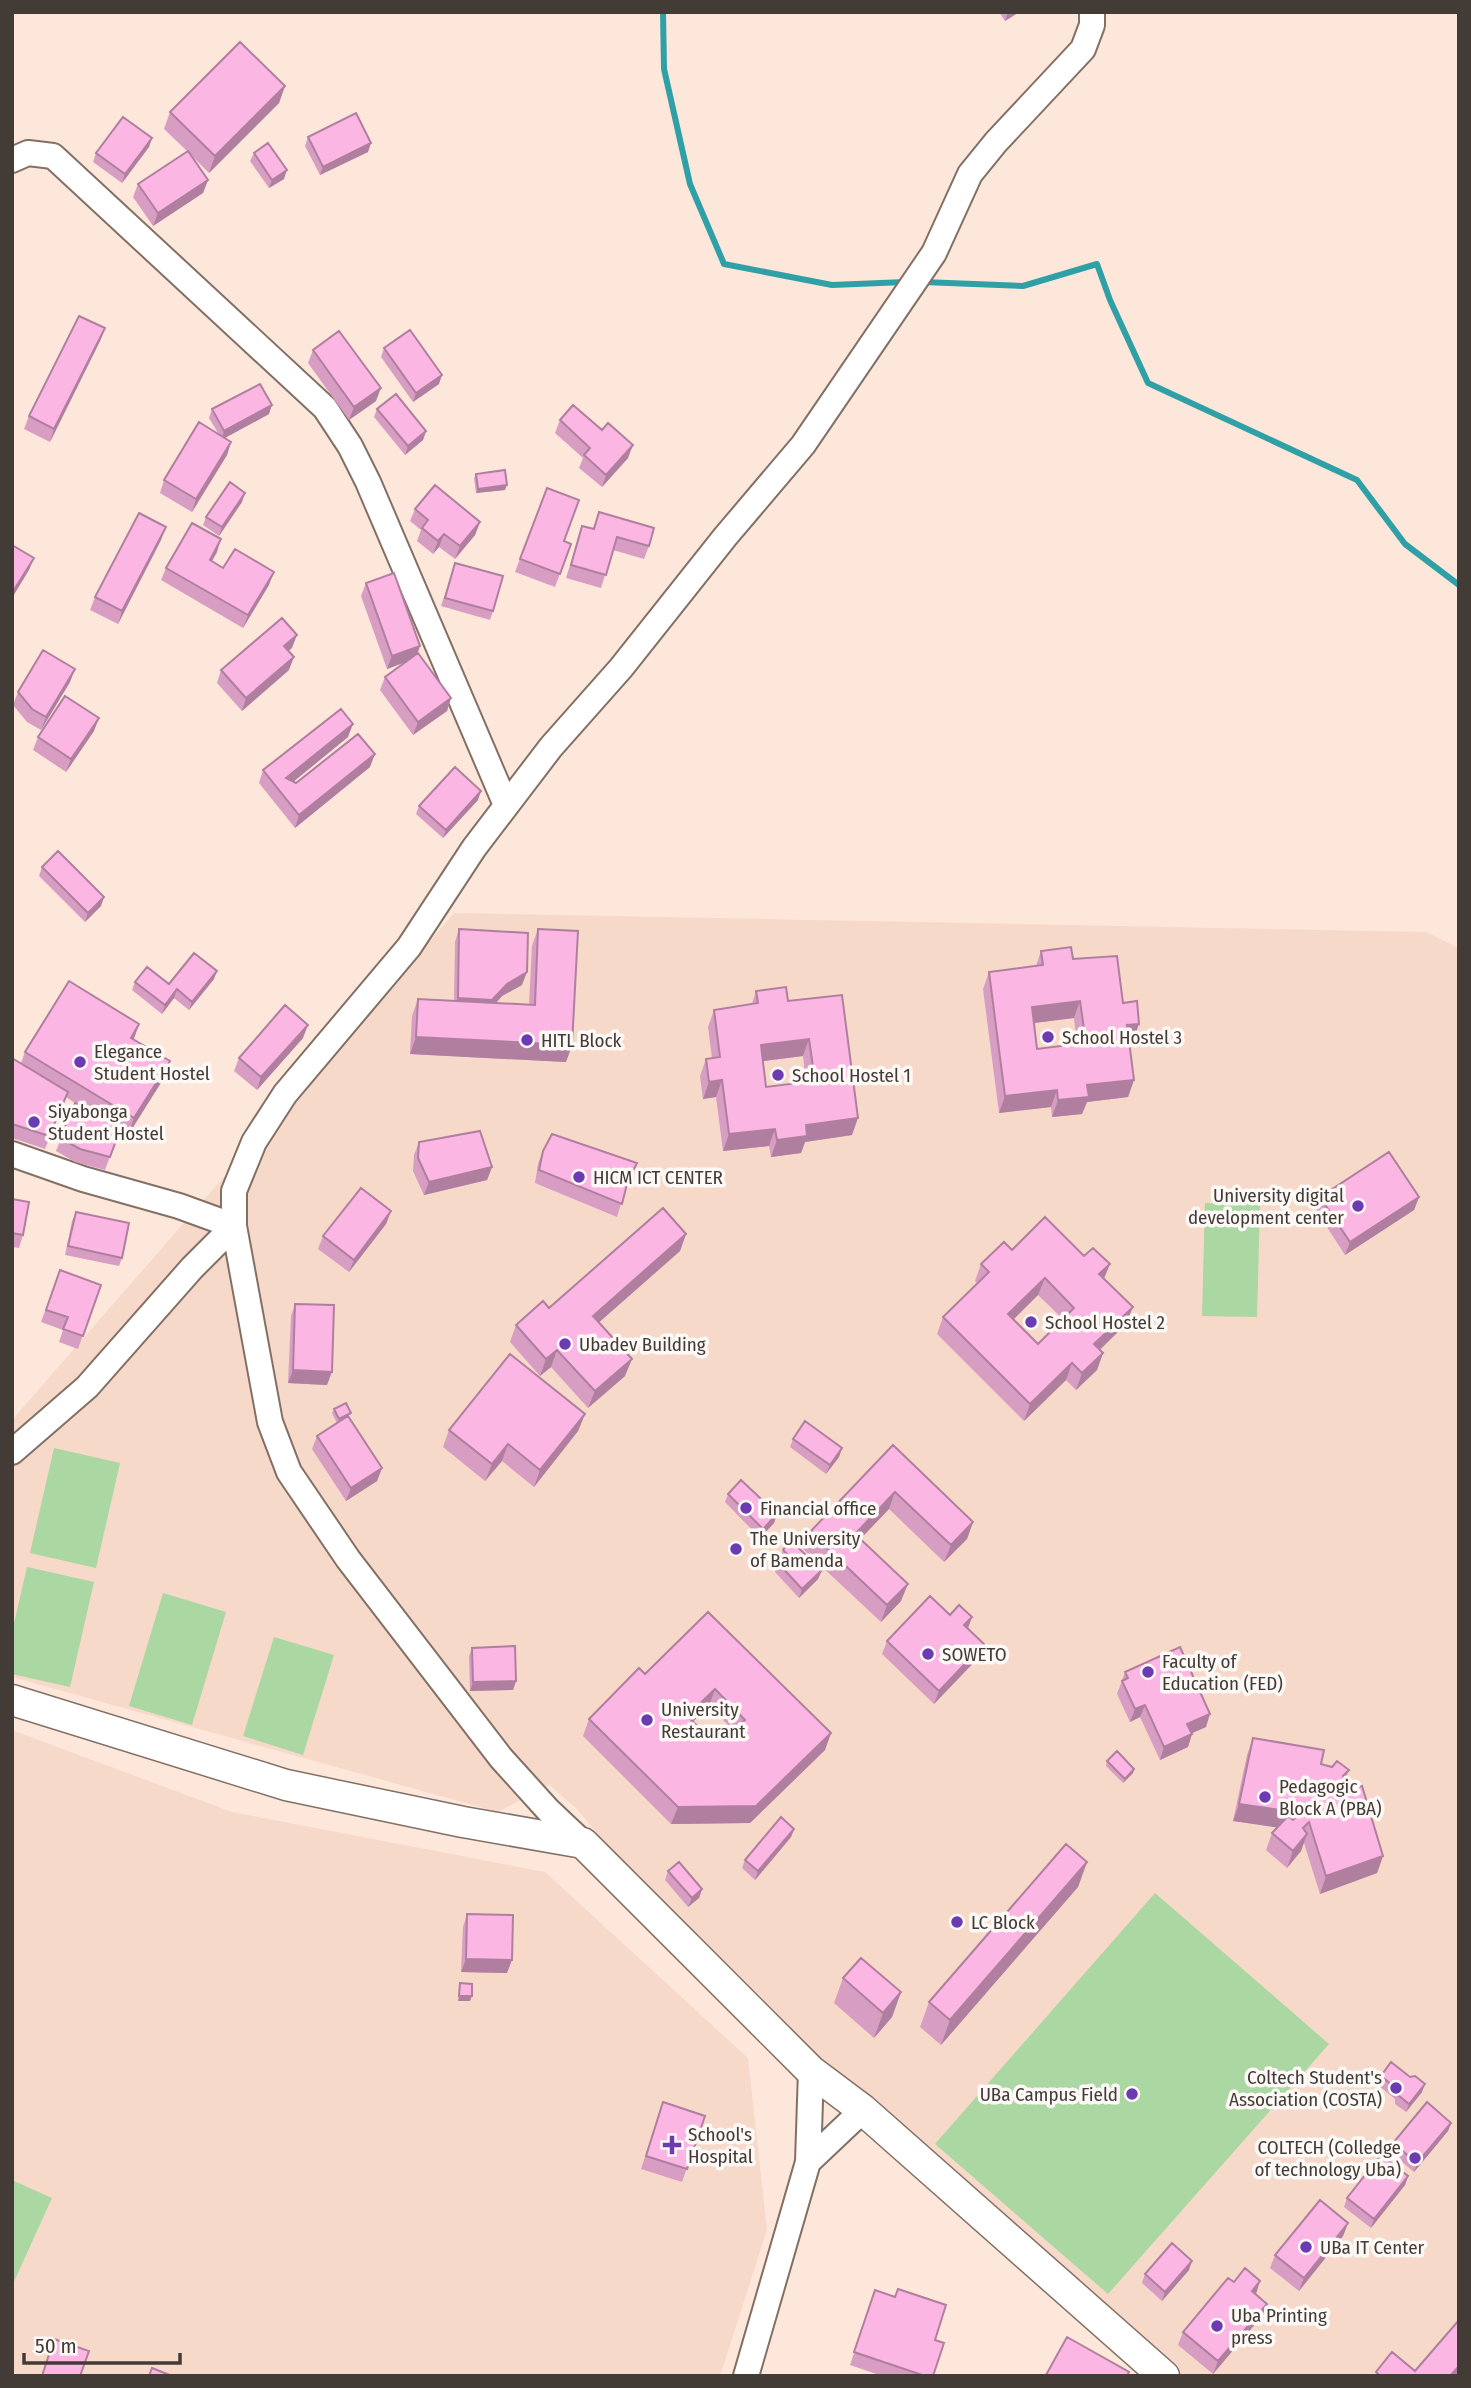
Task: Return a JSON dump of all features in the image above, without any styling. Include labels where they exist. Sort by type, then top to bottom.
[{"type":"street","points":[[1092,12],[1092,25],[1083,49],[996,142],[970,174],[934,253],[803,445],[725,537],[621,668],[551,747],[474,848],[409,947],[285,1094],[254,1142],[234,1191],[234,1226],[270,1422],[289,1472],[348,1559],[501,1758],[548,1810],[811,2071],[863,2110],[1164,2376]]},
{"type":"street","points":[[12,160],[28,153],[52,156],[325,408],[350,446],[368,482],[506,805]]},
{"type":"street","points":[[12,1154],[234,1226]]},
{"type":"street","points":[[12,1452],[87,1387],[192,1268],[234,1226]]},
{"type":"street","points":[[12,1700],[286,1784],[463,1822],[583,1843]]},
{"type":"street","points":[[746,2376],[808,2162],[811,2071]]},
{"type":"street","points":[[808,2162],[863,2110]]},
{"type":"shaded area","name":"The University of Bamenda","points":[[454,913],[1426,932],[1459,948],[1459,2376],[1176,2376],[733,1994],[576,1808],[549,1785],[498,1812],[12,1677],[12,1420]]},
{"type":"shaded area","points":[[12,1730],[232,1812],[545,1872],[748,2058],[767,2230],[720,2376],[12,2376]]},
{"type":"green space","points":[[1205,1203],[1260,1204],[1257,1317],[1202,1316]]},
{"type":"green space","points":[[54,1448],[120,1463],[96,1568],[30,1553]]},
{"type":"green space","points":[[27,1567],[94,1582],[70,1687],[12,1674],[12,1632]]},
{"type":"green space","points":[[163,1593],[226,1612],[192,1725],[129,1706]]},
{"type":"green space","points":[[274,1637],[334,1655],[303,1755],[243,1736]]},
{"type":"green space","name":"UBa Campus Field","points":[[1155,1893],[1329,2044],[1108,2294],[935,2144]]},
{"type":"green space","points":[[12,2180],[52,2198],[12,2286]]},
{"type":"building","points":[[240,42],[285,86],[215,156],[170,112]]},
{"type":"building","points":[[356,113],[371,143],[323,167],[308,137]]},
{"type":"building","points":[[123,117],[152,138],[125,174],[96,153]]},
{"type":"building","points":[[268,143],[287,170],[272,180],[254,153]]},
{"type":"building","points":[[188,151],[208,180],[158,213],[138,184]]},
{"type":"building","points":[[79,316],[105,328],[54,429],[29,416]]},
{"type":"building","points":[[410,330],[442,375],[416,393],[384,348]]},
{"type":"building","points":[[339,331],[381,388],[354,407],[313,350]]},
{"type":"building","points":[[260,384],[272,405],[224,431],[212,409]]},
{"type":"building","points":[[396,394],[426,431],[408,446],[377,409]]},
{"type":"building","points":[[573,405],[602,430],[608,423],[633,445],[606,475],[584,455],[590,448],[560,420]]},
{"type":"building","points":[[199,422],[231,442],[196,499],[164,480]]},
{"type":"building","points":[[505,470],[507,485],[478,489],[476,474]]},
{"type":"building","points":[[230,482],[245,493],[222,527],[206,517]]},
{"type":"building","points":[[435,485],[480,522],[460,546],[444,534],[438,541],[422,528],[428,520],[415,509]]},
{"type":"building","points":[[547,488],[579,500],[564,541],[571,544],[560,574],[520,559]]},
{"type":"building","points":[[599,512],[654,528],[649,546],[617,537],[606,575],[571,565],[582,526],[594,529]]},
{"type":"building","points":[[139,513],[166,527],[122,611],[95,597]]},
{"type":"building","points":[[192,523],[221,539],[210,560],[223,568],[235,549],[274,572],[248,615],[166,568]]},
{"type":"building","points":[[12,545],[34,558],[12,593]]},
{"type":"building","points":[[455,563],[503,576],[493,611],[445,598]]},
{"type":"building","points":[[394,573],[420,646],[392,656],[366,583]]},
{"type":"building","points":[[282,618],[297,635],[284,646],[294,657],[246,698],[221,670]]},
{"type":"building","points":[[43,650],[75,669],[46,717],[32,709],[18,692]]},
{"type":"building","points":[[418,653],[451,698],[418,722],[385,677]]},
{"type":"building","points":[[65,696],[99,718],[71,759],[38,737]]},
{"type":"building","points":[[341,709],[353,724],[286,778],[296,783],[358,734],[375,754],[299,815],[263,770]]},
{"type":"building","points":[[455,767],[481,791],[446,830],[419,806]]},
{"type":"building","points":[[58,851],[104,897],[88,913],[42,867]]},
{"type":"building","points":[[459,929],[528,933],[527,972],[507,984],[492,1000],[458,998]]},
{"type":"building","points":[[538,929],[578,931],[572,1045],[416,1037],[418,999],[535,1005]]},
{"type":"building","points":[[1071,947],[1073,959],[1117,956],[1123,1003],[1137,1001],[1139,1024],[1127,1025],[1134,1080],[1087,1085],[1089,1097],[1058,1100],[1057,1090],[1005,1096],[989,972],[1043,965],[1041,951]],"holes":[[[1080,1001],[1086,1043],[1037,1049],[1032,1007]]]},
{"type":"building","points":[[194,953],[217,971],[192,1002],[177,989],[165,1005],[135,982],[147,967],[169,984]]},
{"type":"building","name":"Elegance Student Hostel","points":[[69,981],[139,1024],[131,1038],[170,1061],[134,1118],[25,1052]]},
{"type":"building","points":[[786,987],[788,1001],[842,995],[858,1118],[806,1125],[807,1136],[777,1140],[775,1129],[729,1134],[722,1080],[709,1082],[706,1059],[720,1057],[714,1010],[758,1003],[756,991]],"holes":[[[809,1039],[815,1081],[766,1087],[761,1045]]]},
{"type":"building","points":[[285,1005],[308,1025],[261,1077],[239,1058]]},
{"type":"building","name":"Siyabonga Student Hostel","points":[[12,1058],[68,1092],[49,1136],[12,1124]]},
{"type":"building","points":[[75,1103],[122,1124],[110,1157],[80,1149],[60,1138]]},
{"type":"building","points":[[480,1131],[492,1167],[429,1182],[418,1158],[419,1142]]},
{"type":"building","points":[[552,1134],[637,1163],[628,1180],[622,1204],[539,1170],[543,1151]]},
{"type":"building","points":[[1389,1152],[1419,1197],[1350,1242],[1320,1197]]},
{"type":"building","points":[[361,1188],[391,1211],[354,1260],[323,1236]]},
{"type":"building","points":[[12,1199],[29,1202],[23,1235],[12,1233]]},
{"type":"building","points":[[663,1208],[686,1234],[593,1316],[632,1359],[595,1391],[557,1350],[546,1359],[516,1325],[543,1301],[549,1308]]},
{"type":"building","points":[[76,1212],[129,1223],[122,1258],[68,1246]]},
{"type":"building","points":[[1045,1217],[1084,1256],[1093,1248],[1110,1264],[1099,1274],[1133,1307],[1094,1344],[1103,1353],[1082,1373],[1072,1363],[1030,1404],[943,1317],[989,1272],[981,1264],[1004,1242],[1012,1250]],"holes":[[[1045,1278],[1074,1308],[1038,1344],[1008,1314]]]},
{"type":"building","points":[[60,1270],[101,1285],[83,1336],[63,1329],[68,1317],[46,1310]]},
{"type":"building","points":[[295,1304],[334,1305],[332,1372],[293,1370]]},
{"type":"building","points":[[510,1354],[585,1414],[540,1470],[508,1444],[492,1464],[449,1430]]},
{"type":"building","points":[[346,1403],[351,1413],[339,1419],[334,1409]]},
{"type":"building","points":[[348,1416],[382,1468],[351,1488],[317,1436]]},
{"type":"building","points":[[805,1421],[842,1448],[830,1465],[793,1439]]},
{"type":"building","points":[[893,1445],[973,1522],[951,1545],[895,1492],[855,1534],[908,1584],[887,1605],[810,1532]]},
{"type":"building","points":[[741,1480],[777,1514],[763,1529],[728,1494]]},
{"type":"building","points":[[790,1540],[822,1570],[802,1589],[778,1563],[788,1555],[783,1550]]},
{"type":"building","points":[[930,1596],[950,1615],[959,1605],[972,1617],[964,1625],[984,1644],[939,1691],[887,1641]]},
{"type":"building","name":"University Restaurant","points":[[708,1612],[831,1733],[756,1806],[678,1807],[589,1719],[639,1668],[645,1674]],"holes":[[[715,1689],[745,1720],[728,1737],[708,1736],[687,1716]]]},
{"type":"building","points":[[515,1646],[516,1681],[473,1682],[472,1648]]},
{"type":"building","points":[[1180,1647],[1210,1714],[1187,1724],[1192,1734],[1164,1747],[1145,1705],[1135,1709],[1122,1681],[1128,1678],[1125,1672]]},
{"type":"building","name":"Pedagogic Block A (PBA)","points":[[1253,1738],[1324,1750],[1321,1764],[1332,1767],[1337,1761],[1349,1770],[1343,1776],[1348,1789],[1362,1786],[1383,1856],[1326,1876],[1309,1822],[1303,1828],[1307,1834],[1293,1851],[1272,1833],[1288,1816],[1293,1820],[1300,1813],[1239,1804]]},
{"type":"building","points":[[1117,1751],[1134,1769],[1125,1779],[1107,1761]]},
{"type":"building","points":[[781,1817],[794,1829],[758,1871],[745,1860]]},
{"type":"building","points":[[1066,1844],[1087,1862],[950,2020],[929,2002]]},
{"type":"building","points":[[679,1862],[702,1889],[692,1898],[668,1871]]},
{"type":"building","points":[[467,1914],[513,1915],[512,1960],[466,1959]]},
{"type":"building","points":[[861,1958],[901,1992],[883,2013],[843,1978]]},
{"type":"building","points":[[460,1983],[472,1984],[472,1996],[459,1996]]},
{"type":"building","points":[[1391,2062],[1410,2077],[1415,2076],[1425,2084],[1409,2104],[1398,2095],[1398,2090],[1381,2076]]},
{"type":"building","points":[[663,2102],[705,2116],[687,2169],[646,2156]]},
{"type":"building","points":[[1427,2102],[1451,2123],[1417,2163],[1393,2143]]},
{"type":"building","points":[[1381,2155],[1408,2176],[1374,2219],[1347,2198]]},
{"type":"building","points":[[1320,2200],[1348,2223],[1304,2278],[1275,2255]]},
{"type":"building","points":[[1172,2243],[1192,2261],[1165,2292],[1145,2274]]},
{"type":"building","points":[[1245,2268],[1260,2281],[1252,2291],[1267,2304],[1218,2361],[1183,2332],[1228,2278],[1234,2282]]},
{"type":"building","points":[[898,2289],[946,2305],[935,2340],[944,2343],[933,2376],[925,2376],[854,2352],[875,2290],[895,2297]]},
{"type":"building","points":[[1459,2320],[1459,2366],[1450,2376],[1380,2376],[1376,2372],[1392,2352],[1415,2371]]},
{"type":"building","points":[[1067,2337],[1129,2372],[1127,2376],[1046,2375]]},
{"type":"building","points":[[54,2339],[89,2351],[80,2376],[42,2376]]},
{"type":"building","points":[[152,2368],[172,2376],[149,2376]]},
{"type":"waterway","points":[[663,12],[664,69],[690,184],[724,264],[832,285],[905,282]]},
{"type":"waterway","points":[[923,282],[1023,286],[1097,264],[1110,300],[1148,383],[1357,480],[1405,544],[1459,585]]},
{"type":"place","name":"School Hostel 3","points":[[1048,1037]]},
{"type":"place","name":"HITL Block","points":[[527,1040]]},
{"type":"place","name":"Elegance Student Hostel","points":[[80,1062]]},
{"type":"place","name":"School Hostel 1","points":[[778,1075]]},
{"type":"place","name":"Siyabonga Student Hostel","points":[[34,1122]]},
{"type":"place","name":"HICM ICT CENTER","points":[[579,1177]]},
{"type":"place","name":"University digital development center","points":[[1358,1206]]},
{"type":"place","name":"School Hostel 2","points":[[1031,1322]]},
{"type":"place","name":"Ubadev Building","points":[[565,1344]]},
{"type":"place","name":"Financial office","points":[[746,1508]]},
{"type":"place","name":"The University of Bamenda","points":[[736,1549]]},
{"type":"place","name":"SOWETO","points":[[928,1654]]},
{"type":"place","name":"Faculty of Education (FED)","points":[[1148,1672]]},
{"type":"place","name":"University Restaurant","points":[[647,1720]]},
{"type":"place","name":"Pedagogic Block A (PBA)","points":[[1265,1797]]},
{"type":"place","name":"LC Block","points":[[957,1922]]},
{"type":"place","name":"Coltech Student's Association (COSTA)","points":[[1396,2088]]},
{"type":"place","name":"UBa Campus Field","points":[[1132,2094]]},
{"type":"place","name":"School's Hospital","points":[[672,2145]]},
{"type":"place","name":"COLTECH (Colledge of technology Uba)","points":[[1415,2158]]},
{"type":"place","name":"UBa IT Center","points":[[1306,2247]]},
{"type":"place","name":"Uba Printing press","points":[[1217,2326]]}]
